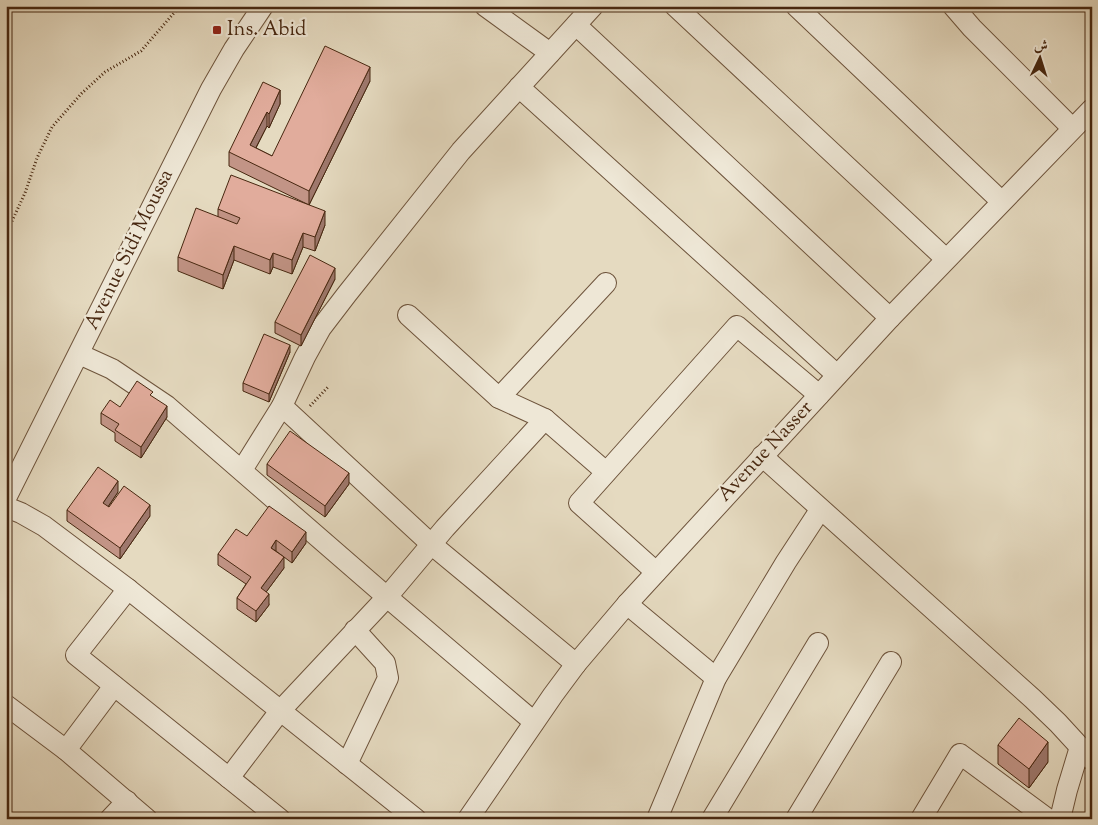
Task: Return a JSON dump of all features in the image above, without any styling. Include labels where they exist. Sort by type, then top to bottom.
[{"type":"street","name":"Avenue Sidi Moussa","points":[[6,498],[211,89],[234,49],[263,6]]},
{"type":"street","points":[[485,6],[550,53]]},
{"type":"street","points":[[242,470],[282,406],[321,328],[454,158],[593,6]]},
{"type":"street","points":[[675,6],[946,259]]},
{"type":"street","points":[[796,6],[1001,201]]},
{"type":"street","points":[[953,6],[972,28],[1072,128]]},
{"type":"street","points":[[576,25],[890,318]]},
{"type":"street","points":[[520,87],[837,375]]},
{"type":"street","name":"Avenue Nasser","points":[[468,819],[576,664],[627,604],[890,318],[1092,108]]},
{"type":"street","points":[[500,398],[606,283]]},
{"type":"street","points":[[408,314],[500,398],[545,418],[606,472]]},
{"type":"street","points":[[656,572],[579,503],[737,326],[819,395]]},
{"type":"street","points":[[79,354],[112,369],[167,406],[534,722]]},
{"type":"street","points":[[282,406],[431,544],[576,664]]},
{"type":"street","points":[[229,778],[280,711],[387,597],[431,544],[545,418]]},
{"type":"street","points":[[762,456],[1033,699],[1086,754],[1067,790],[1060,819]]},
{"type":"street","points":[[6,507],[44,526],[128,589],[416,819]]},
{"type":"street","points":[[657,819],[716,678],[786,562],[820,510]]},
{"type":"street","points":[[128,589],[76,655],[280,819]]},
{"type":"street","points":[[627,604],[716,678]]},
{"type":"street","points":[[347,764],[388,678],[385,662],[355,630]]},
{"type":"street","points":[[712,819],[818,643]]},
{"type":"street","points":[[796,819],[891,662]]},
{"type":"street","points":[[66,750],[114,686]]},
{"type":"street","points":[[6,705],[66,750],[147,819]]},
{"type":"street","points":[[921,819],[960,754],[1048,819]]},
{"type":"street","points":[[110,819],[127,801]]},
{"type":"path","points":[[6,234],[25,193],[37,158],[52,127],[82,93],[106,72],[141,51],[180,6]]},
{"type":"path","points":[[298,420],[328,387]]},
{"type":"building","points":[[325,46],[370,67],[309,191],[229,152],[263,82],[280,90],[269,114],[267,112],[250,145],[272,156]]},
{"type":"building","points":[[231,175],[325,211],[315,237],[303,233],[292,260],[273,253],[270,260],[234,246],[223,275],[178,257],[196,208],[237,224],[240,218],[218,209]]},
{"type":"building","points":[[310,255],[335,268],[301,335],[275,322]]},
{"type":"building","points":[[264,334],[290,345],[269,394],[243,383]]},
{"type":"building","points":[[137,381],[153,392],[150,395],[167,406],[141,447],[115,430],[119,424],[101,413],[110,400],[120,407]]},
{"type":"building","points":[[290,431],[349,473],[325,506],[267,464]]},
{"type":"building","points":[[98,467],[118,481],[103,503],[109,507],[124,486],[150,505],[120,548],[67,510]]},
{"type":"building","points":[[269,506],[306,532],[292,552],[276,540],[271,548],[284,557],[261,588],[269,594],[256,611],[237,598],[251,577],[218,554],[236,529],[247,536]]},
{"type":"building","points":[[1019,718],[1048,742],[1029,769],[998,745]]},
{"type":"place","name":"Ins. Abid","points":[[217,30]]}]
